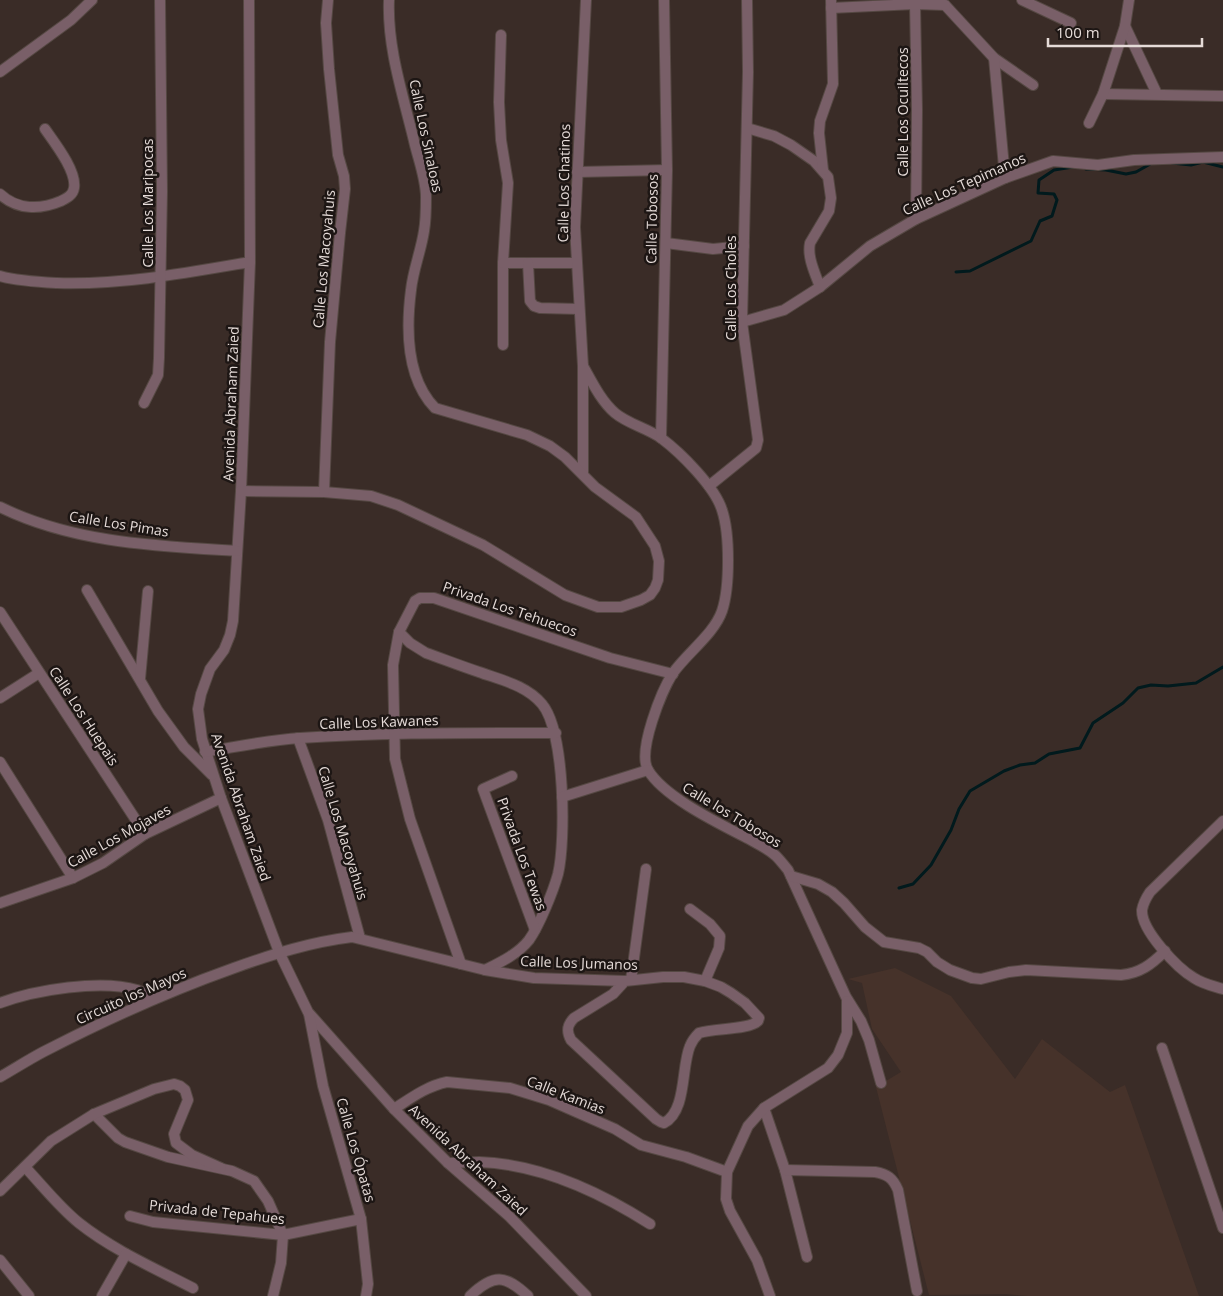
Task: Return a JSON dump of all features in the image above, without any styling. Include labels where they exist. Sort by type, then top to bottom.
[{"type":"street","points":[[71,20],[82,0]]},
{"type":"street","points":[[0,72],[71,20],[92,0]]},
{"type":"street","name":"Calle Los Maripocas","points":[[144,403],[158,375],[162,191],[160,0]]},
{"type":"street","name":"Avenida Abraham Zaied","points":[[249,0],[250,262],[241,491],[233,621],[224,650],[210,669],[205,681],[198,708],[199,726],[205,752],[279,952],[308,1012],[394,1109],[448,1163],[510,1217],[586,1296]]},
{"type":"street","name":"Calle Los Macoyahuis","points":[[324,492],[330,342],[345,190],[344,176],[338,155],[329,69],[326,23],[328,0]]},
{"type":"street","name":"Calle Los Sinaloas","points":[[324,492],[371,496],[398,505],[483,544],[565,595],[598,607],[621,607],[650,595],[655,588],[660,571],[658,551],[636,517],[595,487],[583,474],[550,446],[527,435],[435,408],[418,385],[412,365],[409,331],[411,290],[424,231],[426,194],[394,59],[390,35],[389,0]]},
{"type":"street","name":"Calle Los Chatinos","points":[[583,474],[583,366],[577,263],[577,172],[586,0]]},
{"type":"street","name":"Calle Tobosos","points":[[661,438],[667,170],[664,0]]},
{"type":"street","name":"Calle Los Choles","points":[[709,486],[756,448],[758,443],[742,322],[748,72],[747,0]]},
{"type":"street","points":[[1022,0],[1071,23]]},
{"type":"street","points":[[1089,123],[1103,94],[1125,26],[1129,0]]},
{"type":"street","points":[[823,170],[819,133],[820,121],[833,84],[831,4],[946,3],[994,58],[1033,85]]},
{"type":"street","name":"Calle Los Ocuiltecos","points":[[916,4],[918,110],[916,219]]},
{"type":"street","points":[[1125,26],[1158,94]]},
{"type":"street","points":[[501,35],[499,102],[501,140],[508,183],[503,263],[503,345]]},
{"type":"street","points":[[994,58],[1005,178]]},
{"type":"street","points":[[1103,94],[1223,96]]},
{"type":"street","points":[[747,128],[774,136],[791,145],[814,161],[828,177],[830,185],[829,211],[809,248],[811,261],[820,287]]},
{"type":"street","points":[[0,194],[15,204],[32,208],[47,206],[68,198],[72,194],[74,183],[72,174],[45,129]]},
{"type":"street","name":"Calle Los Tepimanos","points":[[742,322],[784,310],[820,287],[870,246],[916,219],[1005,178],[1053,161],[1098,165],[1134,160],[1223,157]]},
{"type":"street","points":[[577,172],[667,170]]},
{"type":"street","points":[[666,243],[713,249],[744,246]]},
{"type":"street","points":[[0,276],[42,282],[76,283],[161,278],[250,262]]},
{"type":"street","points":[[503,263],[577,263]]},
{"type":"street","points":[[528,263],[530,302],[534,306],[540,308],[579,309]]},
{"type":"street","name":"Calle Los Chatinos","points":[[583,366],[600,396],[615,413],[661,438],[709,486],[718,499],[723,511],[726,531],[728,585],[722,612],[713,626],[672,674],[651,723],[644,761],[648,770]]},
{"type":"street","points":[[241,491],[324,492]]},
{"type":"street","name":"Calle Los Pimas","points":[[0,507],[46,526],[120,541],[237,551]]},
{"type":"street","points":[[87,590],[158,711],[184,747],[214,777]]},
{"type":"street","points":[[140,680],[148,592]]},
{"type":"street","name":"Privada Los Tehuecos","points":[[461,964],[410,818],[395,759],[393,665],[399,632],[415,601],[420,598],[434,598],[610,658],[672,674]]},
{"type":"street","name":"Calle Los Huepais","points":[[0,612],[145,834]]},
{"type":"street","points":[[399,632],[410,643],[426,653],[528,691],[544,706],[556,733],[563,826],[558,875],[535,930],[528,940],[517,952],[485,970]]},
{"type":"street","points":[[0,698],[39,673]]},
{"type":"street","name":"Calle Los Kawanes","points":[[205,752],[298,738],[394,734],[556,733]]},
{"type":"street","name":"Calle Los Macoyahuis","points":[[298,738],[328,820],[360,938]]},
{"type":"street","points":[[0,762],[72,878]]},
{"type":"street","points":[[562,797],[648,770]]},
{"type":"street","name":"Calle los Tobosos","points":[[648,770],[667,791],[703,814],[776,855],[791,876],[846,997]]},
{"type":"street","name":"Privada Los Tewas","points":[[512,776],[484,789],[535,930]]},
{"type":"street","name":"Calle Los Mojaves","points":[[0,903],[72,878],[103,863],[145,834],[221,798]]},
{"type":"street","points":[[1223,821],[1150,892],[1144,901],[1142,910],[1143,918],[1156,941],[1165,951],[1191,976],[1204,984],[1223,989]]},
{"type":"street","points":[[628,981],[646,869]]},
{"type":"street","points":[[791,876],[818,884],[832,892],[865,927],[884,942],[919,948],[950,970],[972,978],[981,979],[1026,970],[1132,974],[1149,967],[1165,951]]},
{"type":"street","points":[[690,909],[710,924],[720,936],[719,948],[705,981]]},
{"type":"street","name":"Calle Los Jumanos","points":[[279,952],[352,937],[485,970],[534,978],[628,981],[684,977],[705,981],[720,987],[757,1014],[758,1021],[753,1025],[715,1029],[699,1033],[689,1047],[678,1105],[669,1120],[663,1123],[656,1119],[571,1040],[568,1034],[567,1029],[574,1018],[613,994],[628,981]]},
{"type":"street","name":"Circuito los Mayos","points":[[0,1077],[42,1053],[154,999],[279,952]]},
{"type":"street","points":[[0,1003],[14,998],[54,990],[89,986],[124,987],[139,991],[154,999]]},
{"type":"street","points":[[846,997],[861,1021],[869,1040],[881,1083]]},
{"type":"street","points":[[770,1296],[758,1260],[730,1211],[726,1199],[727,1172],[748,1126],[764,1108],[828,1068],[838,1056],[847,1033],[848,1010],[846,997]]},
{"type":"street","name":"Calle Los Ópatas","points":[[308,1012],[323,1086],[361,1219],[368,1284],[366,1296]]},
{"type":"street","points":[[1162,1048],[1218,1203],[1223,1228]]},
{"type":"street","name":"Calle Kamias","points":[[394,1109],[427,1089],[447,1082],[510,1088],[549,1100],[615,1129],[641,1145],[686,1157],[727,1172]]},
{"type":"street","points":[[0,1191],[51,1141],[94,1114],[154,1090],[174,1084],[180,1086],[185,1090],[188,1100],[174,1134],[176,1143],[192,1155],[254,1181],[264,1192],[283,1235],[281,1264],[273,1296]]},
{"type":"street","points":[[764,1108],[785,1170],[807,1257]]},
{"type":"street","points":[[94,1114],[118,1138],[125,1142],[168,1157],[221,1168]]},
{"type":"street","points":[[448,1163],[479,1162],[508,1165],[534,1171],[572,1183],[631,1212],[650,1224]]},
{"type":"street","points":[[25,1167],[78,1222],[126,1254],[193,1288]]},
{"type":"street","points":[[785,1170],[875,1172],[890,1177],[898,1190],[917,1291]]},
{"type":"street","name":"Privada de Tepahues","points":[[130,1216],[153,1222],[283,1235],[361,1219]]},
{"type":"street","points":[[102,1296],[126,1254]]},
{"type":"street","points":[[0,1260],[29,1296]]},
{"type":"street","points":[[470,1296],[482,1285],[495,1280],[506,1279],[528,1296]]},
{"type":"shaded area","points":[[895,968],[951,996],[1015,1079],[1042,1039],[1110,1092],[1125,1085],[1199,1296],[929,1295],[876,1087],[901,1072],[872,1029],[862,983],[848,979]]},
{"type":"waterway","points":[[1172,163],[1191,165],[1203,162],[1223,167]]},
{"type":"waterway","points":[[1086,169],[1126,174],[1136,172],[1152,163]]},
{"type":"waterway","points":[[956,272],[970,271],[1031,241],[1040,221],[1052,216],[1057,200],[1054,194],[1038,193],[1039,180],[1054,170],[1073,167]]},
{"type":"waterway","points":[[899,888],[913,884],[931,865],[970,791],[1004,771],[1020,765],[1035,763],[1049,754],[1080,748],[1093,723],[1123,703],[1138,688],[1151,685],[1168,686],[1196,683],[1223,667]]}]
